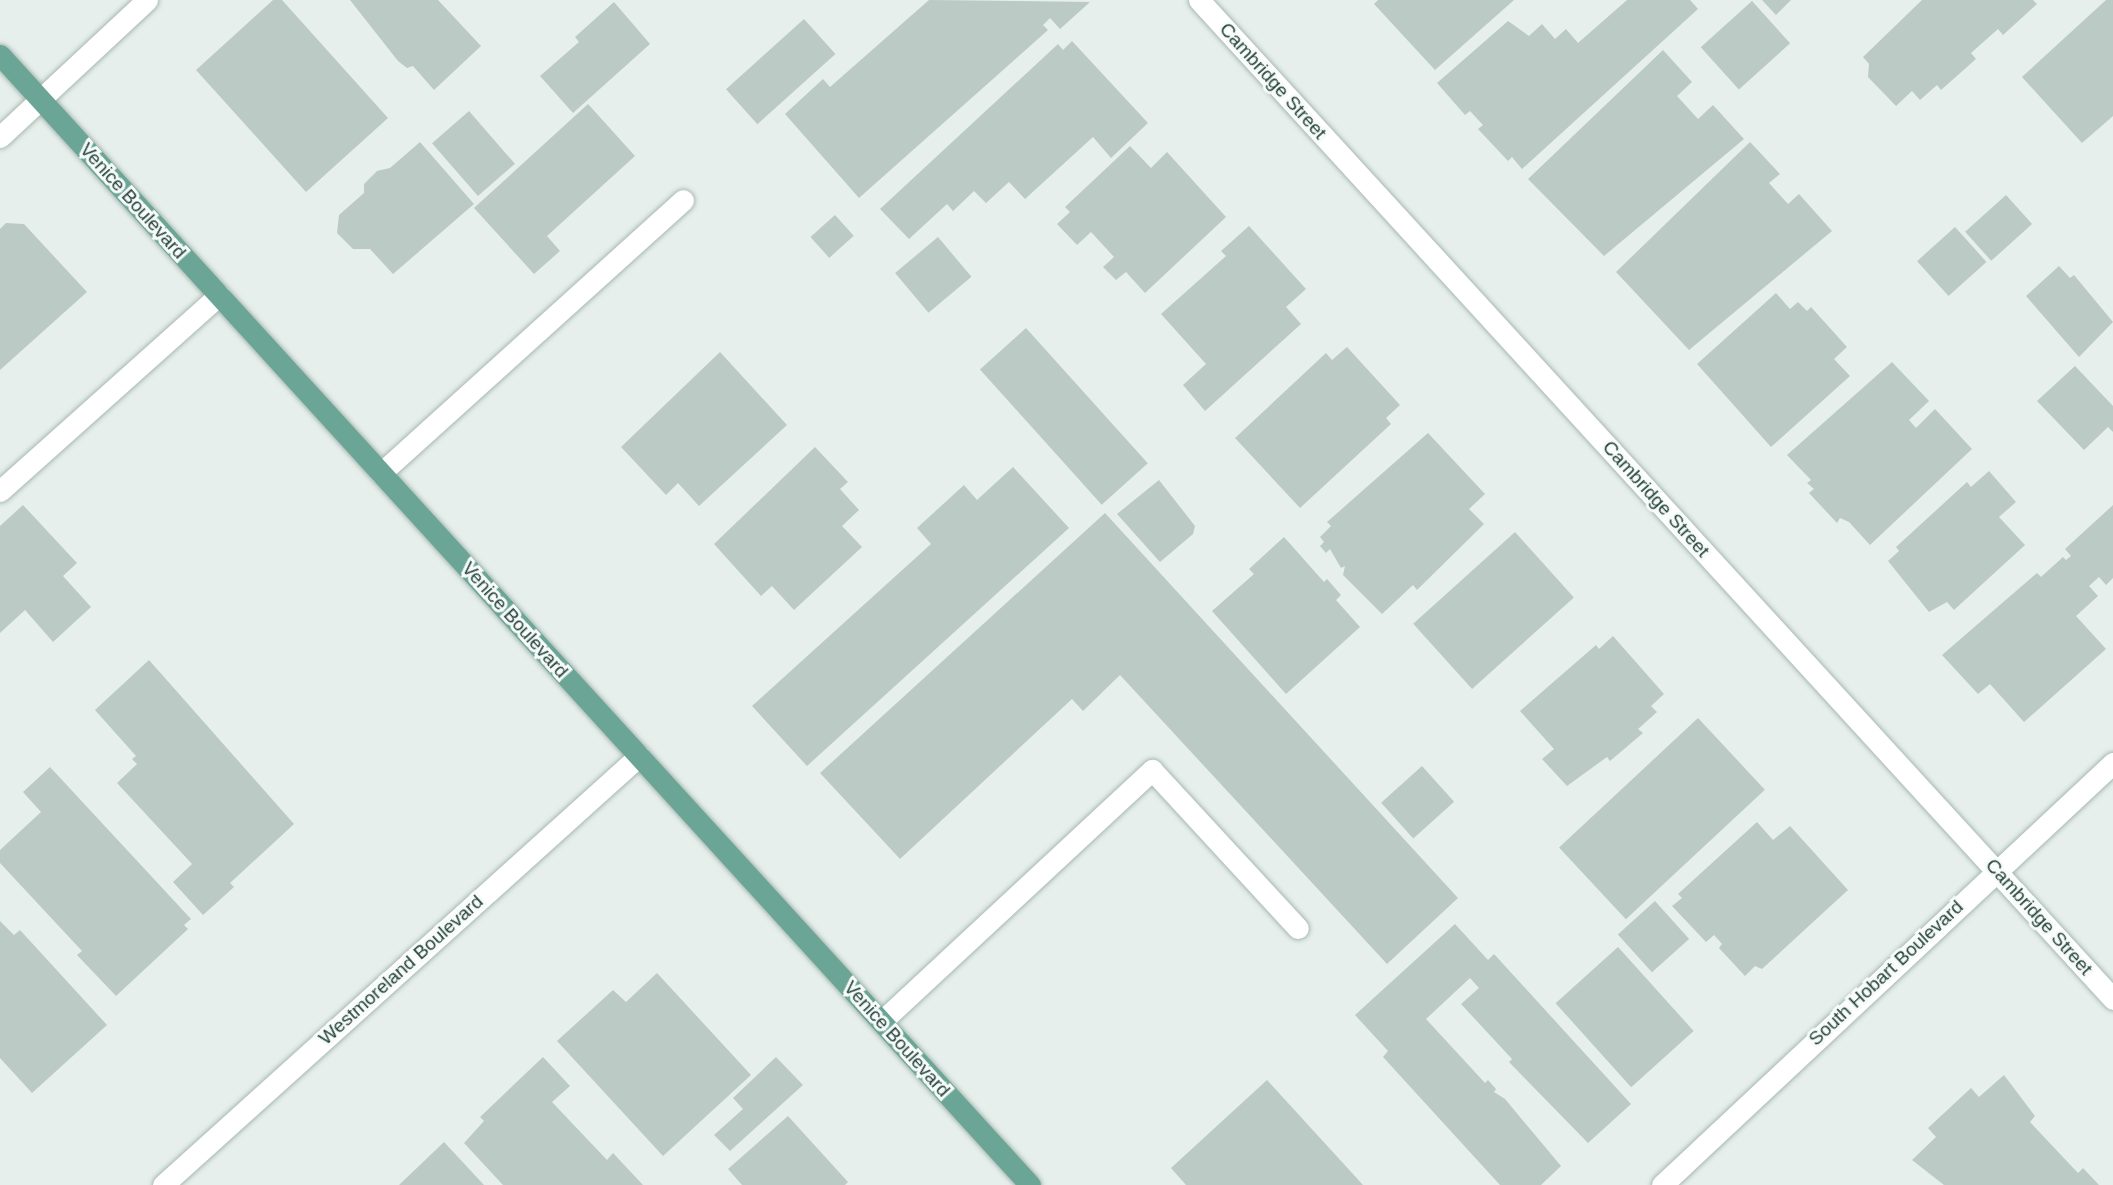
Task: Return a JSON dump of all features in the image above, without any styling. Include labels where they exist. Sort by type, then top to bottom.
[{"type":"main road","name":"Venice Boulevard","points":[[0,55],[1030,1185]]},
{"type":"street","points":[[0,137],[146,0]]},
{"type":"street","name":"Cambridge Street","points":[[1199,0],[2113,999]]},
{"type":"street","points":[[381,473],[683,200]]},
{"type":"street","points":[[0,491],[219,295]]},
{"type":"street","name":"Westmoreland Boulevard","points":[[163,1185],[639,756]]},
{"type":"street","name":"South Hobart Boulevard","points":[[1662,1185],[2113,763]]},
{"type":"street","points":[[882,1021],[1152,770],[1298,928]]},
{"type":"building","points":[[273,0],[282,0],[388,118],[306,192],[196,70]]},
{"type":"building","points":[[350,0],[438,0],[481,46],[434,90],[413,66],[407,68],[398,61]]},
{"type":"building","points":[[929,0],[1090,2],[1060,29],[1050,18],[1043,25],[1048,30],[859,198],[785,114],[823,79],[830,87]]},
{"type":"building","points":[[1378,0],[1514,0],[1435,70],[1374,4]]},
{"type":"building","points":[[1627,0],[1690,0],[1698,9],[1522,169],[1512,157],[1508,161],[1478,129],[1483,125],[1470,111],[1465,115],[1437,83],[1508,21],[1529,36],[1542,24],[1555,39],[1566,29],[1578,43]]},
{"type":"building","points":[[1762,0],[1791,0],[1776,15]]},
{"type":"building","points":[[1922,0],[2033,0],[2037,4],[2003,35],[1998,29],[1971,53],[1976,59],[1941,90],[1937,85],[1920,100],[1912,91],[1896,106],[1868,77],[1869,64],[1863,57]]},
{"type":"building","points":[[2106,0],[2113,0],[2113,116],[2082,143],[2022,77]]},
{"type":"building","points":[[1752,1],[1790,43],[1739,90],[1701,47]]},
{"type":"building","points":[[614,2],[650,44],[573,113],[540,76],[579,42],[575,37]]},
{"type":"building","points":[[804,19],[835,54],[757,124],[726,89]]},
{"type":"building","points":[[1072,41],[1148,123],[1111,158],[1093,137],[1025,199],[1009,182],[986,203],[974,191],[953,211],[947,204],[909,239],[880,209],[1058,44],[1063,50]]},
{"type":"building","points":[[1663,50],[1692,82],[1677,96],[1698,119],[1713,105],[1744,139],[1604,256],[1528,179]]},
{"type":"building","points":[[588,104],[635,156],[547,236],[560,251],[534,274],[474,208]]},
{"type":"building","points":[[469,111],[515,164],[478,196],[432,143]]},
{"type":"building","points":[[420,142],[474,204],[393,274],[370,249],[353,249],[337,233],[339,215],[364,193],[364,184],[377,171],[390,168]]},
{"type":"building","points":[[1750,142],[1780,174],[1769,183],[1788,204],[1799,194],[1832,231],[1689,350],[1616,272]]},
{"type":"building","points":[[1130,146],[1151,168],[1167,152],[1226,217],[1145,293],[1126,272],[1116,280],[1103,267],[1114,257],[1091,232],[1077,245],[1057,224],[1070,212],[1065,207]]},
{"type":"building","points":[[2006,195],[2032,224],[1991,261],[1965,232]]},
{"type":"building","points":[[835,215],[854,236],[829,258],[810,237]]},
{"type":"building","points":[[6,223],[24,224],[87,292],[0,370],[0,229]]},
{"type":"building","points":[[1249,226],[1306,289],[1286,307],[1301,324],[1205,411],[1183,385],[1206,364],[1161,314],[1226,256],[1221,251]]},
{"type":"building","points":[[1955,227],[1986,262],[1949,296],[1917,261]]},
{"type":"building","points":[[938,237],[971,277],[929,313],[895,273]]},
{"type":"building","points":[[2059,266],[2070,278],[2074,275],[2113,322],[2079,357],[2026,296]]},
{"type":"building","points":[[1776,293],[1790,309],[1798,302],[1807,311],[1811,307],[1847,347],[1834,359],[1850,376],[1771,447],[1697,364]]},
{"type":"building","points":[[1026,328],[1148,463],[1102,505],[980,369]]},
{"type":"building","points":[[1347,347],[1400,405],[1386,418],[1391,424],[1300,508],[1235,438],[1326,353],[1332,360]]},
{"type":"building","points":[[720,352],[787,425],[699,506],[678,483],[666,495],[621,447]]},
{"type":"building","points":[[1892,362],[1929,401],[1909,420],[1916,428],[1935,409],[1972,449],[1870,545],[1849,522],[1840,518],[1837,523],[1809,493],[1814,489],[1807,483],[1811,480],[1787,455]]},
{"type":"building","points":[[2075,366],[2113,406],[2113,432],[2108,427],[2084,450],[2037,401]]},
{"type":"building","points":[[1428,433],[1485,494],[1469,509],[1484,524],[1417,590],[1413,585],[1382,614],[1343,575],[1345,566],[1341,568],[1330,549],[1326,553],[1320,546],[1324,542],[1320,537],[1331,526],[1327,522]]},
{"type":"building","points":[[815,447],[848,482],[840,489],[859,510],[842,526],[862,547],[794,610],[772,586],[761,596],[714,544]]},
{"type":"building","points":[[1013,467],[1069,528],[807,766],[752,706],[931,544],[917,528],[964,485],[977,500]]},
{"type":"building","points":[[1989,471],[2016,502],[1999,517],[2025,545],[1954,610],[1947,602],[1929,612],[1888,561],[1899,551],[1896,547],[1967,482],[1971,487]]},
{"type":"building","points":[[1159,480],[1195,526],[1193,534],[1160,562],[1117,514]]},
{"type":"building","points":[[23,505],[77,563],[63,576],[91,607],[53,642],[25,610],[0,633],[0,526]]},
{"type":"building","points":[[2113,505],[2113,578],[2106,585],[2099,577],[2089,586],[2098,596],[2076,616],[2106,649],[2024,722],[1990,684],[1978,694],[1942,655],[2037,573],[2041,577],[2063,557],[2066,560],[2071,556],[2065,549]]},
{"type":"building","points":[[1105,513],[1458,898],[1387,964],[1120,675],[1083,711],[1072,699],[900,859],[820,773]]},
{"type":"building","points":[[1515,532],[1574,597],[1472,689],[1413,624]]},
{"type":"building","points":[[1284,537],[1324,582],[1327,579],[1341,595],[1336,600],[1360,627],[1286,694],[1212,611],[1254,574],[1249,569]]},
{"type":"building","points":[[1613,636],[1664,694],[1651,706],[1657,712],[1638,729],[1643,733],[1610,761],[1607,757],[1567,786],[1542,759],[1554,749],[1520,711],[1596,645],[1599,649]]},
{"type":"building","points":[[149,660],[294,824],[230,883],[234,887],[203,915],[173,882],[192,864],[117,783],[137,764],[132,759],[136,756],[95,710]]},
{"type":"building","points":[[1698,718],[1765,790],[1626,919],[1559,848]]},
{"type":"building","points":[[1422,766],[1454,802],[1413,838],[1381,803]]},
{"type":"building","points":[[50,767],[191,919],[184,925],[188,929],[116,996],[77,955],[82,951],[0,863],[0,850],[41,812],[23,792]]},
{"type":"building","points":[[1757,822],[1773,840],[1790,826],[1848,890],[1762,969],[1755,966],[1745,976],[1719,948],[1722,944],[1714,935],[1706,942],[1672,906],[1682,898],[1678,894]]},
{"type":"building","points":[[1655,901],[1689,939],[1652,972],[1618,934]]},
{"type":"building","points":[[0,921],[14,935],[20,930],[107,1025],[32,1093],[0,1058]]},
{"type":"building","points":[[1455,924],[1488,960],[1494,954],[1631,1104],[1588,1143],[1509,1062],[1512,1059],[1461,1004],[1479,988],[1470,978],[1426,1019],[1485,1083],[1488,1080],[1496,1089],[1494,1092],[1505,1099],[1561,1166],[1541,1185],[1500,1185],[1383,1057],[1388,1051],[1355,1015]]},
{"type":"building","points":[[1618,947],[1694,1031],[1631,1087],[1556,1003]]},
{"type":"building","points":[[657,973],[751,1075],[663,1156],[557,1041],[613,990],[626,1002]]},
{"type":"building","points":[[543,1057],[570,1086],[552,1102],[607,1160],[613,1153],[643,1185],[503,1185],[464,1143],[484,1121],[480,1117]]},
{"type":"building","points":[[776,1057],[803,1085],[730,1151],[714,1135],[743,1109],[733,1098]]},
{"type":"building","points":[[2004,1075],[2035,1116],[2030,1122],[2078,1173],[2083,1168],[2099,1185],[1944,1185],[1912,1160],[1936,1137],[1928,1128],[1971,1088],[1979,1097]]},
{"type":"building","points":[[1267,1080],[1363,1185],[1186,1185],[1171,1168]]},
{"type":"building","points":[[788,1116],[848,1182],[845,1185],[742,1185],[728,1169]]},
{"type":"building","points":[[444,1142],[484,1185],[399,1185]]}]
